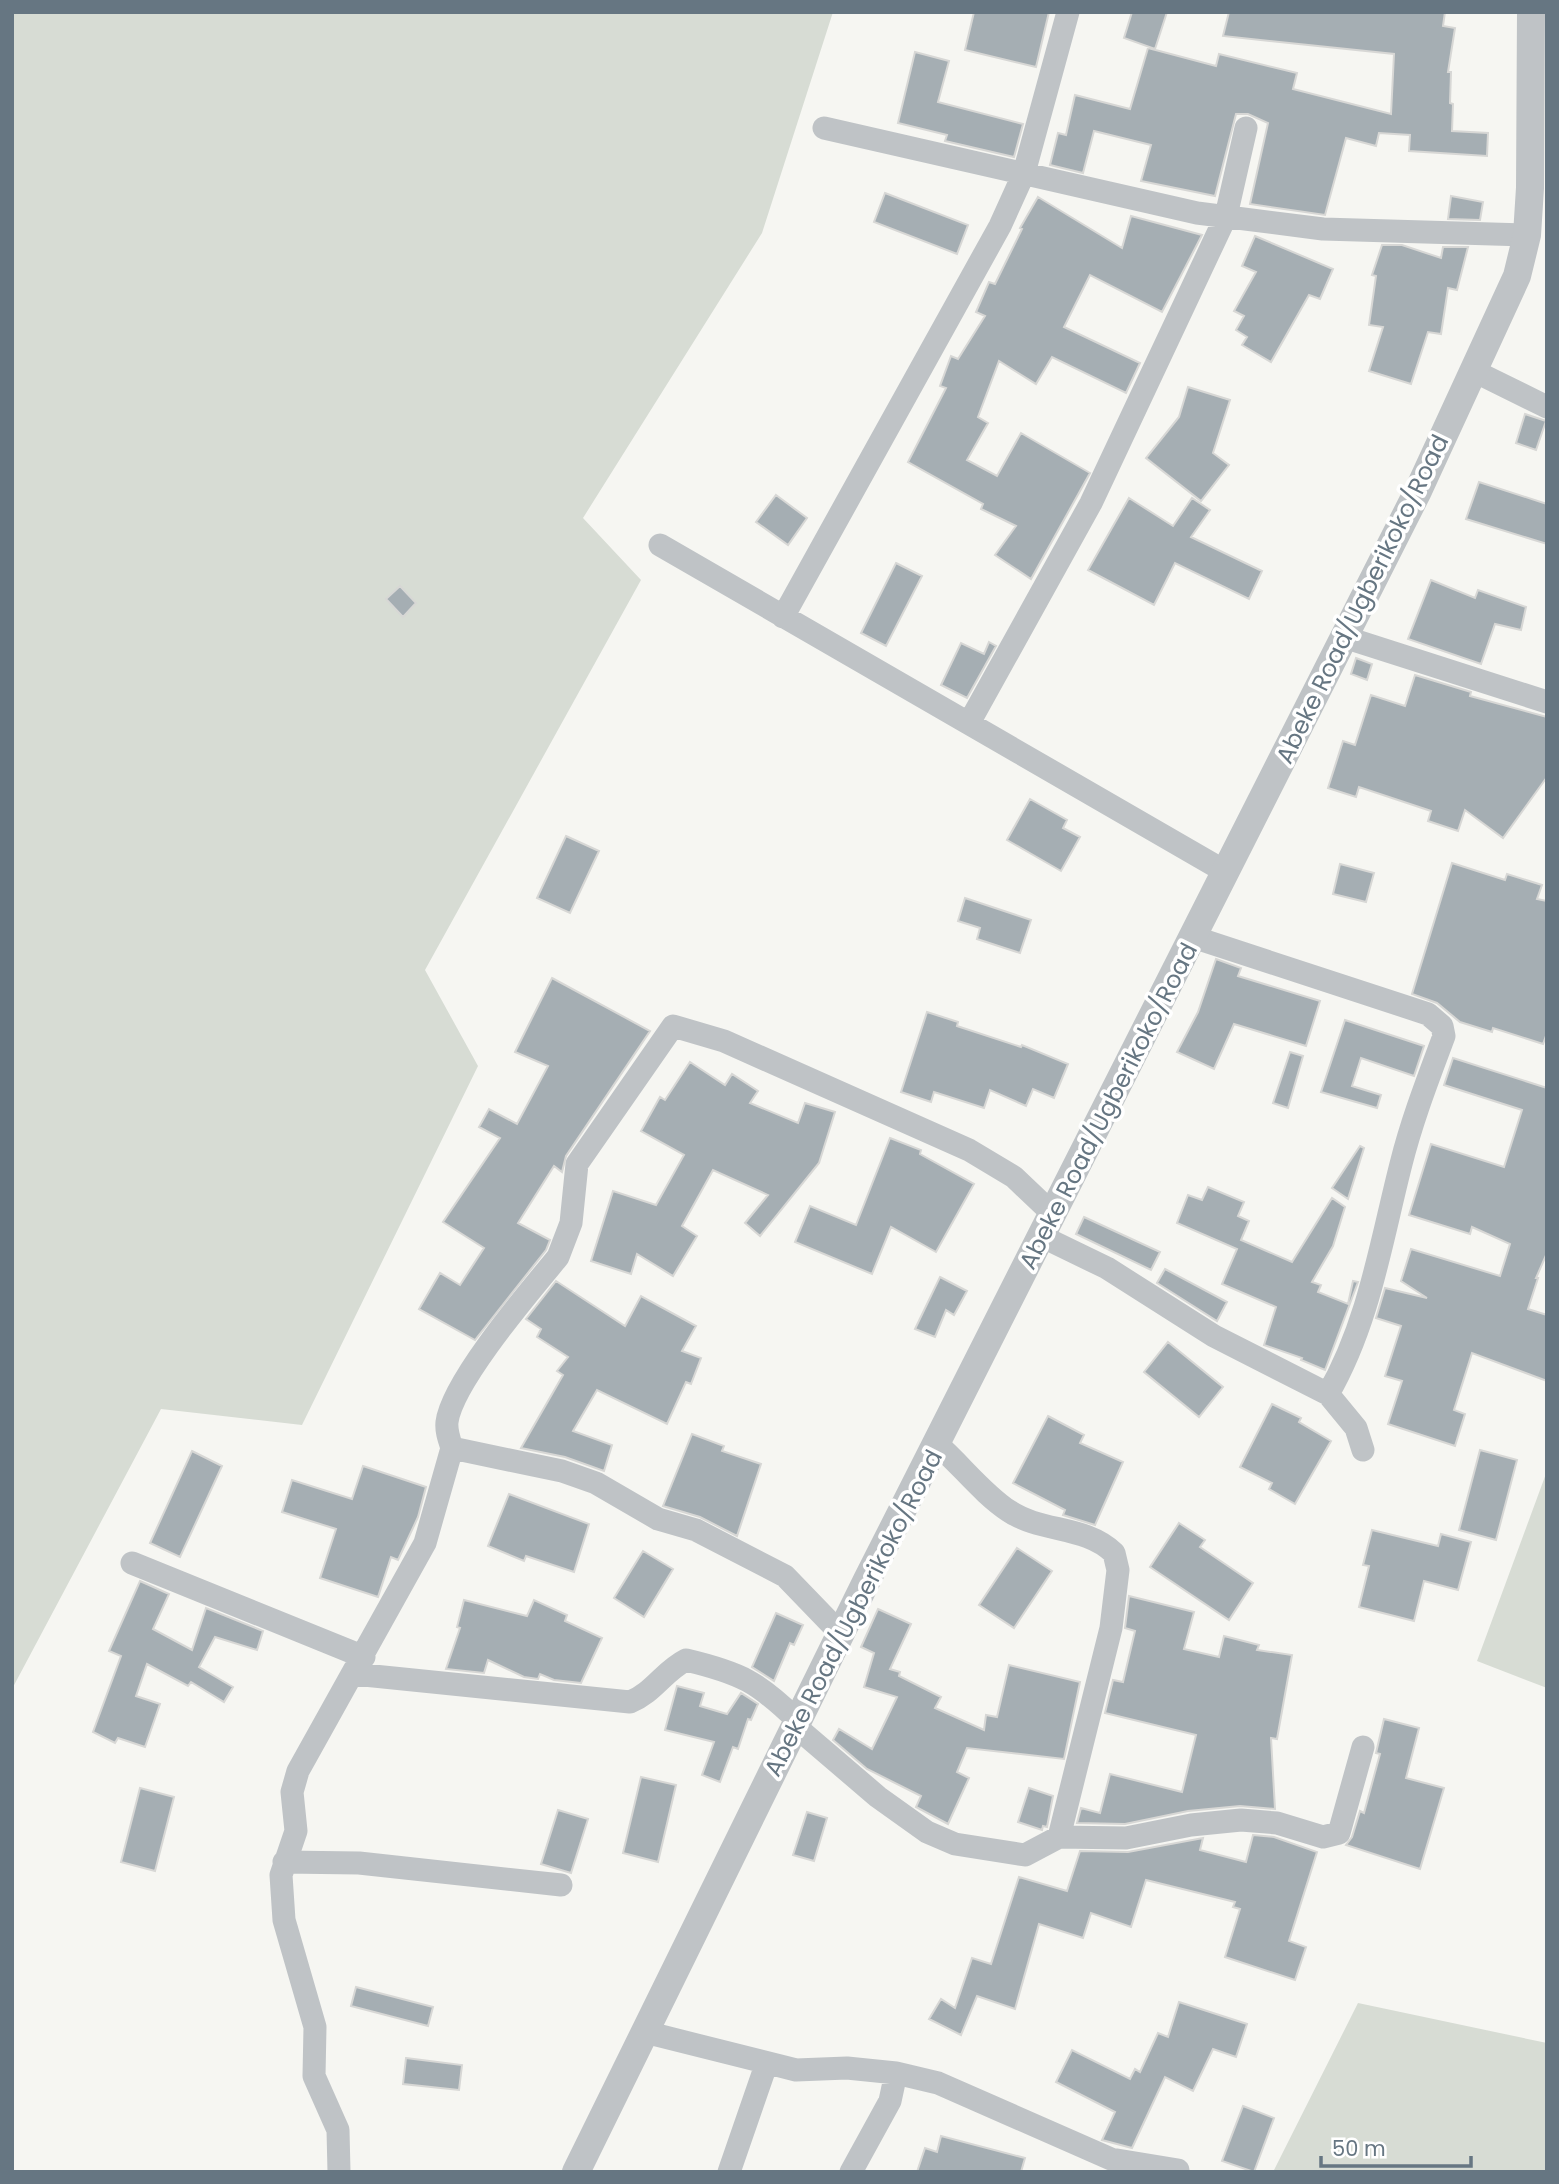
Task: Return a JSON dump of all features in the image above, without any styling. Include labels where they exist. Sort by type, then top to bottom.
[{"type":"street","points":[[783,617],[1000,226],[1024,173],[1068,12]]},
{"type":"street","name":"Abeke Road/Ugberikoko/Road","points":[[576,2172],[841,1634],[1344,637],[1474,371],[1517,276],[1527,235],[1532,135],[1531,12]]},
{"type":"street","points":[[824,128],[1226,216],[1323,229],[1527,235]]},
{"type":"street","points":[[969,723],[1091,503],[1226,216],[1246,128]]},
{"type":"street","points":[[1474,371],[1547,407]]},
{"type":"street","points":[[660,545],[1226,872]]},
{"type":"street","points":[[1344,637],[1547,702]]},
{"type":"street","points":[[1193,937],[1428,1014],[1442,1026],[1444,1036],[1411,1127],[1371,1295],[1340,1373],[1328,1394]]},
{"type":"street","points":[[339,2172],[338,2130],[314,2076],[315,2028],[284,1920],[281,1875],[296,1831],[292,1792],[295,1781],[425,1543],[452,1448],[447,1433],[449,1412],[474,1365],[558,1257],[567,1240],[578,1161],[673,1026],[723,1041],[969,1150],[1014,1177],[1048,1226],[1107,1268],[1213,1336],[1328,1394],[1356,1427],[1363,1450]]},
{"type":"street","points":[[937,1444],[1009,1511],[1038,1524],[1084,1534],[1114,1553],[1118,1570],[1111,1628],[1059,1837]]},
{"type":"street","points":[[452,1448],[562,1471],[596,1483],[658,1519],[696,1530],[785,1576],[841,1634]]},
{"type":"street","points":[[132,1563],[359,1665],[630,1702],[643,1697],[671,1668],[686,1660],[747,1678],[766,1690],[797,1724],[878,1797],[927,1832],[955,1844],[1025,1855],[1059,1837],[1126,1838],[1191,1825],[1241,1820],[1277,1823],[1323,1837],[1334,1836],[1339,1833],[1363,1747]]},
{"type":"street","points":[[284,1861],[359,1863],[561,1885]]},
{"type":"street","points":[[645,2032],[766,2065],[796,2070],[847,2068],[895,2073],[938,2083],[1111,2158],[1178,2170]]},
{"type":"street","points":[[729,2172],[766,2065]]},
{"type":"street","points":[[851,2172],[890,2101],[895,2073]]},
{"type":"shaded area","points":[[12,12],[833,12],[762,233],[583,518],[641,580],[425,970],[478,1066],[302,1425],[161,1409],[12,1689]]},
{"type":"shaded area","points":[[1547,1471],[1547,1688],[1477,1661]]},
{"type":"shaded area","points":[[1358,2003],[1547,2043],[1547,2172],[1273,2172]]},
{"type":"building","points":[[974,12],[1049,12],[1036,67],[965,50]]},
{"type":"building","points":[[1132,12],[1167,12],[1155,49],[1124,38]]},
{"type":"building","points":[[1229,12],[1445,12],[1443,26],[1455,28],[1448,72],[1451,72],[1452,131],[1488,133],[1487,156],[1409,151],[1410,135],[1379,133],[1376,146],[1346,138],[1325,215],[1250,204],[1268,123],[1248,114],[1236,114],[1215,196],[1141,181],[1151,145],[1094,131],[1083,173],[1050,165],[1058,133],[1066,135],[1075,95],[1130,109],[1148,48],[1216,66],[1219,54],[1297,73],[1293,89],[1391,114],[1394,54],[1223,36]]},
{"type":"building","points":[[915,52],[949,61],[938,102],[1023,124],[1014,157],[945,141],[947,135],[898,123]]},
{"type":"building","points":[[885,193],[968,225],[957,254],[874,222]]},
{"type":"building","points":[[1451,196],[1483,202],[1480,220],[1448,219]]},
{"type":"building","points":[[1038,197],[1122,248],[1131,216],[1202,235],[1162,312],[1090,275],[1064,327],[1140,363],[1126,393],[1052,357],[1036,384],[999,361],[978,417],[988,423],[967,460],[997,476],[1021,433],[1090,473],[1031,579],[995,555],[1016,526],[981,509],[983,504],[908,462],[946,388],[940,386],[951,356],[958,359],[985,316],[976,312],[989,282],[995,284],[1022,229],[1020,228]]},
{"type":"building","points":[[1255,236],[1333,269],[1320,299],[1309,295],[1271,362],[1242,345],[1247,337],[1236,330],[1244,316],[1234,311],[1256,272],[1242,266]]},
{"type":"building","points":[[1382,245],[1402,245],[1441,258],[1443,247],[1468,247],[1457,290],[1448,288],[1441,334],[1428,332],[1411,384],[1369,371],[1383,327],[1369,325],[1376,276],[1372,275]]},
{"type":"building","points":[[1188,387],[1230,400],[1213,453],[1229,465],[1201,501],[1146,458],[1179,417]]},
{"type":"building","points":[[1525,414],[1546,421],[1536,450],[1516,443]]},
{"type":"building","points":[[1479,482],[1547,504],[1547,544],[1466,519]]},
{"type":"building","points":[[776,495],[807,518],[788,545],[756,522]]},
{"type":"building","points":[[1129,498],[1173,526],[1192,498],[1210,510],[1191,537],[1262,571],[1249,599],[1175,563],[1154,605],[1088,570]]},
{"type":"building","points":[[896,563],[922,576],[886,646],[861,633]]},
{"type":"building","points":[[1431,580],[1475,598],[1478,590],[1526,607],[1521,630],[1495,624],[1481,664],[1408,639]]},
{"type":"building","points":[[400,586],[416,603],[403,617],[386,599]]},
{"type":"building","points":[[989,642],[996,646],[967,698],[941,685],[961,643],[984,654]]},
{"type":"building","points":[[1356,658],[1372,664],[1367,680],[1351,674]]},
{"type":"building","points":[[1415,675],[1471,692],[1470,696],[1547,717],[1547,777],[1503,838],[1465,810],[1458,831],[1428,821],[1431,811],[1359,787],[1356,797],[1328,788],[1343,741],[1355,745],[1371,695],[1405,706]]},
{"type":"building","points":[[1030,799],[1067,820],[1063,828],[1080,837],[1061,871],[1007,840]]},
{"type":"building","points":[[566,836],[599,851],[570,913],[537,898]]},
{"type":"building","points":[[1452,863],[1505,880],[1507,874],[1542,885],[1537,899],[1547,901],[1547,1033],[1543,1044],[1493,1028],[1492,1032],[1460,1022],[1437,1003],[1412,994]]},
{"type":"building","points":[[1340,864],[1374,873],[1366,902],[1333,894]]},
{"type":"building","points":[[965,898],[1031,920],[1020,953],[977,939],[980,928],[958,921]]},
{"type":"building","points":[[1216,959],[1241,968],[1238,976],[1320,1001],[1306,1046],[1234,1024],[1214,1069],[1177,1052],[1198,1012]]},
{"type":"building","points":[[552,978],[650,1031],[566,1156],[562,1172],[554,1166],[518,1223],[550,1240],[546,1250],[475,1340],[419,1309],[440,1273],[460,1285],[484,1248],[443,1222],[500,1138],[479,1127],[489,1109],[517,1124],[548,1066],[515,1052]]},
{"type":"building","points":[[927,1012],[958,1022],[957,1026],[1021,1047],[1022,1045],[1068,1064],[1054,1098],[1033,1089],[1026,1106],[990,1090],[984,1108],[934,1092],[931,1102],[901,1092]]},
{"type":"building","points":[[1345,1020],[1424,1046],[1414,1076],[1361,1058],[1352,1086],[1381,1095],[1377,1108],[1321,1092]]},
{"type":"building","points":[[1290,1052],[1303,1056],[1288,1108],[1273,1103]]},
{"type":"building","points":[[1453,1058],[1547,1088],[1547,1253],[1536,1278],[1528,1309],[1547,1315],[1547,1381],[1472,1353],[1454,1410],[1465,1414],[1455,1446],[1388,1424],[1402,1381],[1385,1376],[1401,1326],[1376,1318],[1385,1288],[1427,1298],[1401,1281],[1411,1249],[1500,1276],[1510,1244],[1472,1227],[1470,1234],[1409,1215],[1431,1144],[1504,1167],[1522,1110],[1444,1085]]},
{"type":"building","points":[[690,1062],[725,1085],[732,1074],[758,1091],[750,1103],[798,1123],[805,1103],[835,1112],[819,1163],[760,1236],[745,1223],[768,1195],[713,1170],[682,1226],[697,1236],[673,1276],[637,1254],[631,1274],[591,1261],[613,1191],[656,1205],[684,1155],[641,1131],[660,1097],[665,1100]]},
{"type":"building","points":[[890,1138],[921,1150],[920,1154],[974,1184],[936,1252],[891,1227],[872,1274],[795,1242],[810,1206],[856,1225]]},
{"type":"building","points":[[1360,1146],[1364,1148],[1348,1199],[1332,1188]]},
{"type":"building","points":[[1208,1187],[1244,1202],[1238,1216],[1249,1221],[1241,1240],[1292,1262],[1332,1198],[1345,1207],[1333,1246],[1312,1282],[1321,1285],[1318,1292],[1348,1304],[1353,1281],[1358,1282],[1325,1370],[1301,1360],[1302,1358],[1264,1345],[1276,1307],[1222,1284],[1237,1249],[1177,1223],[1188,1195],[1202,1200]]},
{"type":"building","points":[[1084,1217],[1160,1252],[1151,1270],[1076,1234]]},
{"type":"building","points":[[1165,1269],[1227,1302],[1217,1321],[1157,1283]]},
{"type":"building","points":[[940,1277],[967,1291],[954,1315],[946,1310],[935,1337],[915,1329]]},
{"type":"building","points":[[556,1281],[625,1326],[641,1296],[696,1326],[682,1351],[701,1358],[691,1384],[686,1382],[667,1424],[597,1390],[573,1431],[612,1445],[604,1471],[565,1457],[521,1448],[563,1375],[557,1371],[568,1357],[537,1337],[541,1329],[526,1319]]},
{"type":"building","points":[[1168,1342],[1223,1387],[1199,1417],[1144,1372]]},
{"type":"building","points":[[1272,1404],[1301,1418],[1299,1422],[1331,1441],[1295,1504],[1269,1489],[1272,1483],[1240,1467]]},
{"type":"building","points":[[1048,1416],[1084,1435],[1080,1443],[1123,1462],[1095,1525],[1063,1515],[1065,1510],[1013,1483]]},
{"type":"building","points":[[692,1434],[724,1446],[722,1451],[761,1464],[737,1536],[700,1517],[663,1506]]},
{"type":"building","points":[[1480,1450],[1517,1460],[1496,1540],[1459,1530]]},
{"type":"building","points":[[192,1451],[222,1466],[180,1557],[150,1543]]},
{"type":"building","points":[[363,1466],[426,1487],[418,1517],[398,1560],[391,1557],[378,1597],[320,1578],[336,1529],[282,1512],[292,1480],[352,1499]]},
{"type":"building","points":[[509,1494],[589,1524],[574,1572],[526,1556],[524,1561],[488,1546]]},
{"type":"building","points":[[1179,1523],[1205,1540],[1200,1547],[1253,1583],[1229,1620],[1150,1567]]},
{"type":"building","points":[[1372,1530],[1438,1546],[1441,1534],[1471,1542],[1458,1590],[1424,1581],[1414,1621],[1359,1607],[1369,1566],[1363,1565]]},
{"type":"building","points":[[1017,1548],[1052,1571],[1014,1628],[979,1605]]},
{"type":"building","points":[[643,1551],[673,1569],[644,1617],[614,1598]]},
{"type":"building","points":[[140,1581],[169,1594],[153,1629],[192,1650],[206,1608],[263,1631],[257,1650],[215,1637],[199,1667],[233,1687],[224,1702],[191,1682],[188,1686],[147,1664],[136,1696],[160,1704],[145,1747],[118,1738],[115,1743],[93,1732],[121,1656],[109,1651]]},
{"type":"building","points":[[1129,1596],[1194,1612],[1184,1649],[1219,1657],[1224,1636],[1259,1645],[1257,1650],[1292,1655],[1277,1739],[1271,1738],[1275,1809],[1240,1806],[1188,1811],[1125,1824],[1077,1823],[1081,1808],[1100,1813],[1110,1774],[1182,1792],[1196,1735],[1105,1713],[1113,1680],[1123,1682],[1135,1631],[1125,1628]]},
{"type":"building","points":[[464,1600],[527,1616],[534,1600],[567,1615],[565,1621],[602,1638],[581,1683],[554,1680],[540,1674],[538,1679],[524,1677],[488,1660],[484,1673],[446,1669],[460,1628],[457,1627]]},
{"type":"building","points":[[878,1609],[911,1624],[890,1669],[900,1672],[899,1676],[941,1697],[935,1708],[984,1730],[986,1715],[997,1717],[1009,1665],[1080,1682],[1064,1759],[967,1748],[957,1772],[969,1778],[948,1824],[916,1807],[921,1796],[867,1769],[833,1740],[839,1729],[872,1749],[897,1697],[864,1687],[874,1653],[861,1647]]},
{"type":"building","points":[[776,1613],[803,1625],[794,1645],[790,1643],[774,1681],[752,1667]]},
{"type":"building","points":[[677,1686],[704,1693],[700,1706],[727,1714],[741,1693],[758,1704],[751,1720],[748,1719],[738,1749],[733,1747],[720,1782],[702,1775],[714,1742],[665,1730]]},
{"type":"building","points":[[1384,1719],[1419,1728],[1406,1778],[1444,1788],[1420,1869],[1346,1845],[1352,1837],[1360,1811],[1364,1813],[1380,1754],[1376,1753]]},
{"type":"building","points":[[641,1777],[676,1785],[658,1862],[623,1853]]},
{"type":"building","points":[[140,1788],[174,1797],[155,1871],[121,1862]]},
{"type":"building","points":[[1029,1788],[1053,1796],[1047,1827],[1043,1826],[1042,1830],[1018,1822]]},
{"type":"building","points":[[558,1810],[588,1819],[571,1873],[541,1864]]},
{"type":"building","points":[[807,1812],[827,1818],[814,1861],[793,1855]]},
{"type":"building","points":[[1253,1835],[1274,1837],[1317,1852],[1289,1941],[1306,1947],[1295,1980],[1225,1957],[1240,1909],[1233,1907],[1235,1902],[1146,1880],[1131,1927],[1091,1913],[1083,1938],[1039,1924],[1015,2009],[977,1996],[961,2035],[929,2019],[941,1999],[955,2008],[972,1958],[991,1964],[1019,1877],[1067,1891],[1080,1851],[1128,1852],[1203,1838],[1200,1850],[1246,1862]]},
{"type":"building","points":[[356,1987],[433,2007],[428,2026],[351,2006]]},
{"type":"building","points":[[1179,2002],[1247,2024],[1236,2057],[1213,2049],[1193,2091],[1165,2077],[1132,2148],[1102,2140],[1115,2112],[1056,2082],[1072,2050],[1130,2079],[1135,2069],[1140,2072],[1158,2033],[1168,2037]]},
{"type":"building","points":[[406,2058],[462,2065],[459,2090],[403,2084]]},
{"type":"building","points":[[1243,2106],[1274,2118],[1254,2172],[1222,2161]]},
{"type":"building","points":[[941,2136],[1025,2158],[1021,2172],[917,2172],[925,2148],[937,2152]]}]
